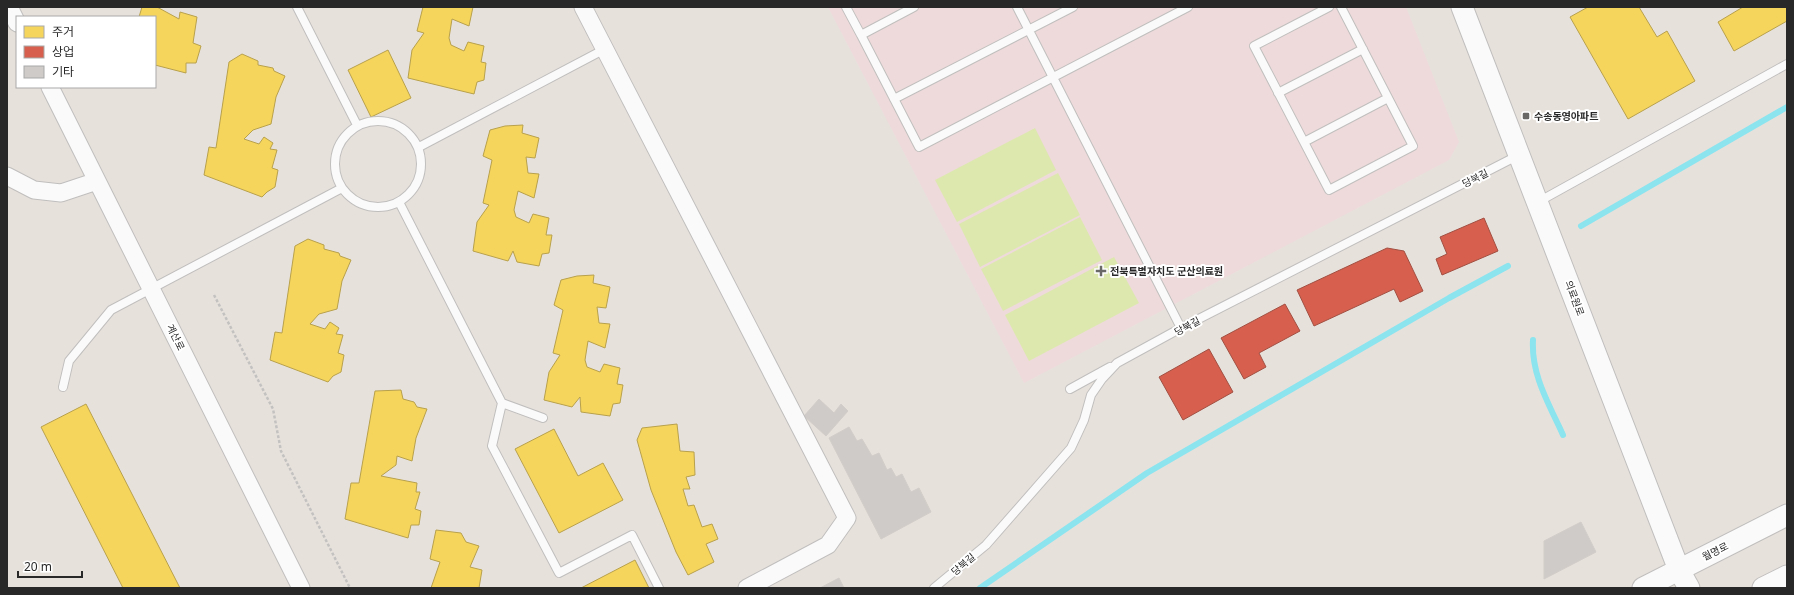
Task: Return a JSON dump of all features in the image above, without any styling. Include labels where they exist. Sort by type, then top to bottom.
[{"type":"street","points":[[9,7],[16,21]]},
{"type":"street","points":[[583,7],[847,518],[828,545],[747,588]]},
{"type":"street","name":"의료원로","points":[[1462,7],[1679,570],[1689,588]]},
{"type":"street","name":"계산로","points":[[50,88],[301,588]]},
{"type":"street","points":[[7,176],[34,190],[61,193],[97,181]]},
{"type":"street","name":"월명로","points":[[1644,588],[1787,515]]},
{"type":"street","points":[[1763,588],[1787,576]]},
{"type":"lane","points":[[297,7],[357,125]]},
{"type":"lane","points":[[846,7],[919,147],[1188,7]]},
{"type":"lane","points":[[861,34],[914,7]]},
{"type":"lane","points":[[1017,7],[1181,328]]},
{"type":"lane","points":[[894,99],[1073,7]]},
{"type":"lane","points":[[1329,7],[1254,46],[1329,190],[1413,146],[1341,7]]},
{"type":"lane","points":[[1278,93],[1363,49]]},
{"type":"lane","points":[[419,147],[605,50]]},
{"type":"lane","points":[[1538,202],[1787,64]]},
{"type":"lane","points":[[1304,142],[1388,98]]},
{"type":"lane","points":[[371,120],[386,120],[399,125],[411,134],[419,147],[422,161],[420,175],[414,188],[405,198],[392,205],[378,207],[364,205],[352,199],[342,188],[336,175],[334,160],[338,146],[346,134],[357,125],[371,120]]},
{"type":"lane","name":"당북길","points":[[934,588],[986,545],[1071,448],[1084,420],[1091,395],[1102,379],[1117,363],[1181,328],[1520,155]]},
{"type":"lane","points":[[63,386],[69,361],[111,310],[342,188]]},
{"type":"lane","points":[[399,202],[502,403],[492,446],[559,573],[632,535],[659,588]]},
{"type":"lane","points":[[1070,389],[1117,363]]},
{"type":"lane","points":[[502,403],[543,418]]},
{"type":"path","points":[[214,295],[273,409],[281,452],[350,588]]},
{"type":"shaded area","name":"전북특별자치도 군산의료원","points":[[828,7],[1406,7],[1459,142],[1449,160],[1024,383]]},
{"type":"green space","points":[[1035,128],[1056,170],[957,222],[935,180]]},
{"type":"green space","points":[[1058,173],[1080,215],[980,267],[959,224]]},
{"type":"green space","points":[[1080,217],[1102,260],[1003,311],[981,269]]},
{"type":"green space","points":[[1114,257],[1139,303],[1029,361],[1005,315]]},
{"type":"building: 주거","points":[[142,7],[157,7],[179,19],[180,12],[197,17],[193,43],[201,46],[196,63],[186,63],[186,73],[156,65],[156,16],[139,16]]},
{"type":"building: 주거","points":[[423,7],[473,7],[469,26],[452,19],[449,38],[451,45],[464,51],[468,42],[484,46],[481,62],[486,63],[484,80],[477,82],[474,94],[408,78],[412,50],[424,33],[417,31]]},
{"type":"building: 주거","points":[[1588,7],[1639,7],[1657,37],[1667,31],[1695,81],[1628,119],[1570,17]]},
{"type":"building: 주거","points":[[1743,7],[1787,7],[1787,21],[1734,51],[1718,22]]},
{"type":"building: 주거","points":[[388,50],[411,98],[371,117],[348,70]]},
{"type":"building: 주거","points":[[242,54],[258,61],[258,65],[273,68],[274,71],[285,76],[276,97],[271,124],[253,130],[244,139],[259,144],[264,137],[273,143],[270,149],[277,150],[272,168],[278,170],[275,187],[262,197],[204,175],[209,147],[216,148],[229,62]]},
{"type":"building: 주거","points":[[523,125],[522,133],[539,138],[535,158],[526,157],[528,173],[539,174],[534,198],[518,191],[514,210],[516,217],[529,223],[533,214],[549,218],[546,235],[552,235],[549,253],[542,254],[539,266],[517,262],[513,251],[508,261],[473,251],[477,222],[489,205],[483,203],[492,160],[483,156],[490,130],[505,126]]},
{"type":"building: 주거","points":[[308,239],[324,245],[324,249],[339,253],[340,256],[351,260],[342,281],[337,309],[319,314],[310,324],[325,329],[330,322],[339,328],[336,334],[343,335],[338,353],[344,355],[341,372],[333,376],[328,382],[270,360],[275,332],[282,333],[295,246]]},
{"type":"building: 주거","points":[[594,275],[593,283],[610,287],[606,308],[597,307],[599,323],[610,324],[605,348],[588,341],[585,360],[587,367],[600,372],[604,364],[620,368],[617,384],[623,385],[620,403],[613,404],[610,416],[581,412],[580,397],[572,407],[544,400],[549,372],[560,355],[553,353],[563,310],[554,305],[561,280],[577,276]]},
{"type":"building: 주거","points":[[401,390],[403,399],[414,402],[417,407],[427,409],[416,438],[412,461],[397,456],[396,465],[381,476],[417,483],[416,492],[420,492],[415,509],[421,511],[419,525],[411,525],[408,538],[345,519],[351,483],[359,483],[375,391]]},
{"type":"building: 주거","points":[[86,404],[180,588],[123,588],[41,427]]},
{"type":"building: 주거","points":[[677,424],[680,451],[694,452],[695,475],[686,477],[690,489],[683,489],[688,506],[694,505],[702,527],[712,524],[718,539],[706,544],[714,562],[688,575],[676,552],[651,490],[637,440],[642,428]]},
{"type":"building: 주거","points":[[554,429],[578,476],[603,463],[623,500],[559,533],[515,449]]},
{"type":"building: 주거","points":[[436,530],[461,533],[466,542],[479,546],[470,567],[482,570],[479,588],[431,588],[440,562],[430,559]]},
{"type":"building: 주거","points":[[635,560],[649,588],[581,588]]},
{"type":"building: 상업","points":[[1484,218],[1498,251],[1442,275],[1436,259],[1447,254],[1440,237]]},
{"type":"building: 상업","points":[[1387,248],[1404,251],[1423,291],[1400,302],[1394,289],[1314,326],[1297,290]]},
{"type":"building: 상업","points":[[1285,304],[1300,331],[1259,353],[1266,367],[1244,379],[1221,338]]},
{"type":"building: 상업","points":[[1209,349],[1233,392],[1183,420],[1159,377]]},
{"type":"building: 기타","points":[[819,399],[834,413],[841,404],[848,411],[826,436],[804,416]]},
{"type":"building: 기타","points":[[849,427],[857,441],[862,439],[872,456],[879,453],[887,470],[891,468],[896,477],[902,474],[911,492],[919,488],[931,512],[881,539],[829,438]]},
{"type":"building: 기타","points":[[1581,522],[1596,552],[1544,579],[1544,541]]},
{"type":"building: 기타","points":[[839,578],[844,588],[820,588]]},
{"type":"waterway","points":[[1581,226],[1787,107]]},
{"type":"waterway","points":[[980,588],[1147,473],[1449,298],[1508,266]]},
{"type":"waterway","points":[[1533,340],[1533,353],[1538,377],[1547,401],[1563,435]]},
{"type":"place","name":"수송동영아파트","points":[[1526,116]]},
{"type":"place","name":"전북특별자치도 군산의료원","points":[[1101,271]]}]
